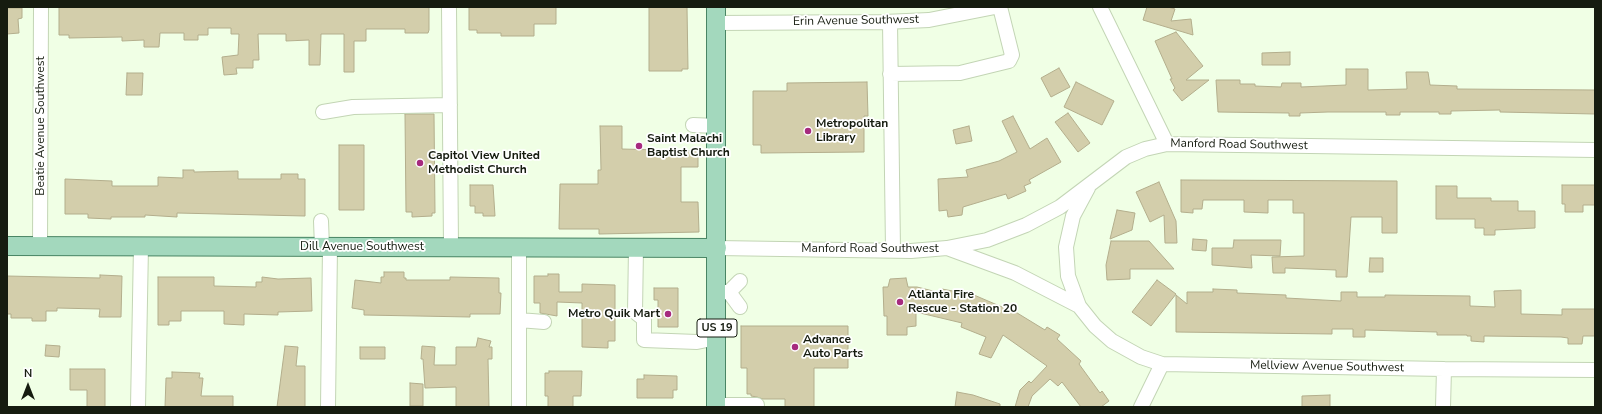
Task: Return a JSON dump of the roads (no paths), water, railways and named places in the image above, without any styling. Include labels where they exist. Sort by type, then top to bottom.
[{"type":"main road","name":"US 19","points":[[716,15],[717,248],[723,292],[717,338],[716,406]]},
{"type":"main road","name":"Dill Avenue Southwest","points":[[7,246],[717,248]]},
{"type":"street","name":"Beatie Avenue Southwest","points":[[40,246],[41,7]]},
{"type":"street","points":[[449,7],[451,247]]},
{"type":"street","name":"Erin Avenue Southwest","points":[[716,15],[890,22],[929,20],[994,7]]},
{"type":"street","points":[[890,74],[960,73],[1009,61],[1012,55],[1000,7]]},
{"type":"street","points":[[1100,7],[1167,144]]},
{"type":"street","points":[[890,22],[893,250]]},
{"type":"street","points":[[323,112],[361,107],[450,105]]},
{"type":"street","points":[[693,125],[717,126]]},
{"type":"street","name":"Manford Road Southwest","points":[[717,248],[893,250],[947,248],[987,240],[1026,225],[1060,206],[1126,157],[1145,149],[1167,144],[1595,150]]},
{"type":"street","name":"Mellview Avenue Southwest","points":[[1090,184],[1073,216],[1066,247],[1068,276],[1079,306],[1095,326],[1112,341],[1141,357],[1162,364],[1595,370]]},
{"type":"street","points":[[321,221],[326,247],[328,407]]},
{"type":"street","points":[[138,407],[140,246]]},
{"type":"street","points":[[519,247],[519,407]]},
{"type":"street","points":[[636,248],[635,312],[644,319],[644,340],[697,342],[717,338]]},
{"type":"street","name":"Mellview Avenue Southwest","points":[[947,248],[1015,273],[1079,306]]},
{"type":"street","points":[[740,281],[723,292],[740,306]]},
{"type":"street","points":[[519,320],[544,322]]},
{"type":"street","points":[[1141,407],[1162,364]]},
{"type":"street","points":[[1443,407],[1444,369]]},
{"type":"street","points":[[716,406],[757,405]]},
{"type":"place","name":"Metropolitan Library","points":[[808,131]]},
{"type":"place","name":"Saint Malachi Baptist Church","points":[[639,146]]},
{"type":"place","name":"Capitol View United Methodist Church","points":[[420,163]]},
{"type":"place","name":"Atlanta Fire Rescue - Station 20","points":[[900,302]]},
{"type":"place","name":"Metro Quik Mart","points":[[668,314]]},
{"type":"place","name":"Advance Auto Parts","points":[[795,347]]}]
